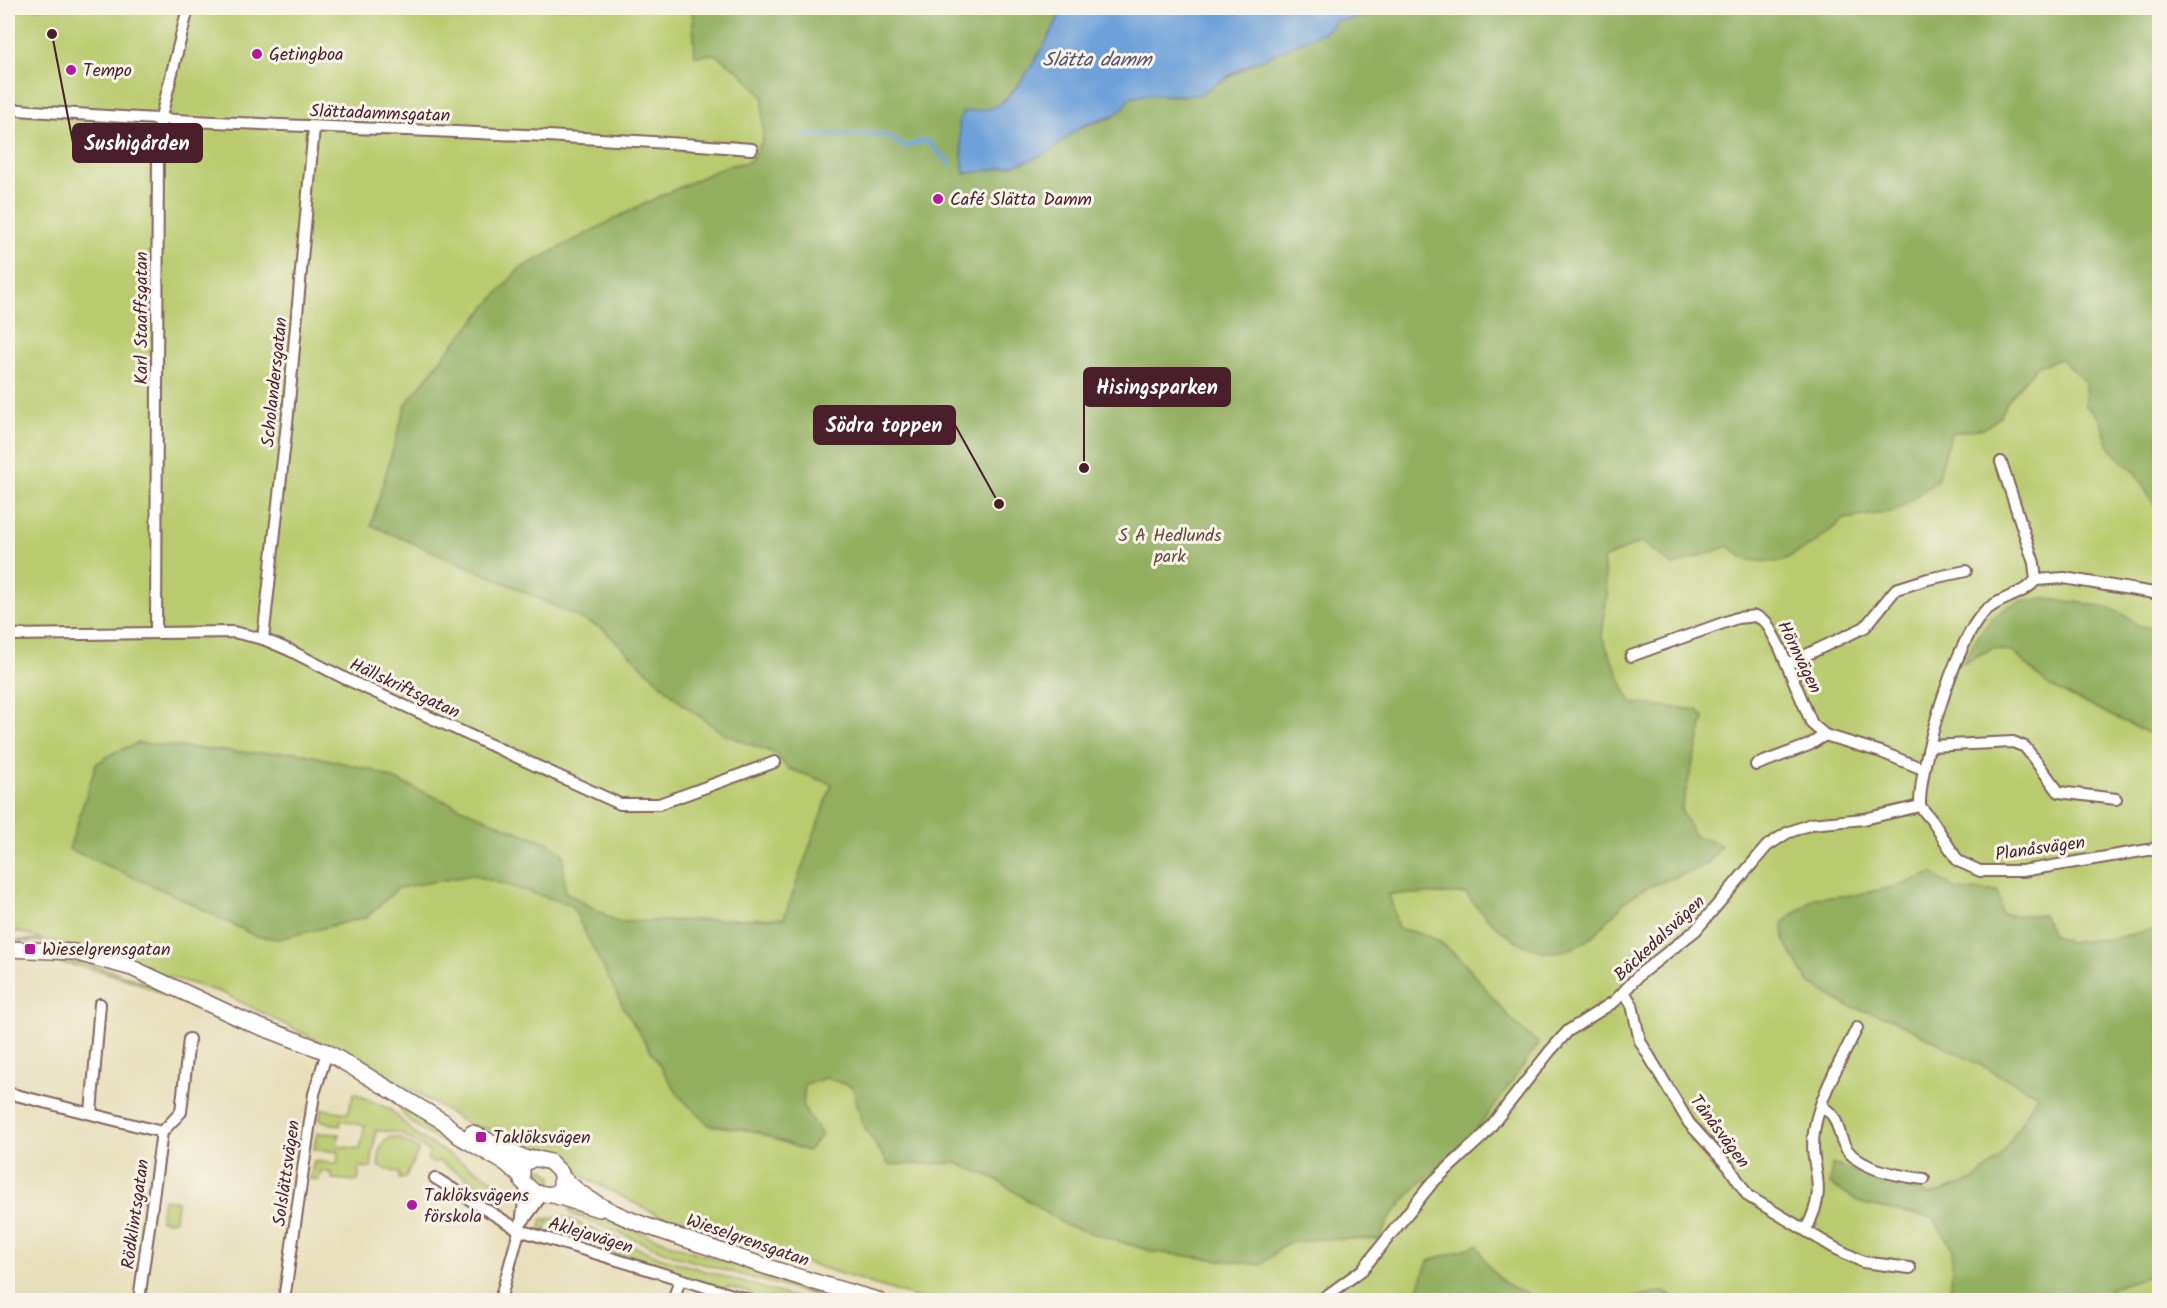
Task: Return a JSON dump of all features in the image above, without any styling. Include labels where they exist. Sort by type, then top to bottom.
[{"type":"street","name":"Karl Staaffsgatan","points":[[156,632],[158,148],[161,117],[188,8]]},
{"type":"street","name":"Slättadammsgatan","points":[[8,109],[314,127],[649,141],[752,149]]},
{"type":"street","name":"Scholandersgatan","points":[[263,639],[288,414],[314,127]]},
{"type":"street","points":[[2001,462],[2034,563],[2036,580]]},
{"type":"street","points":[[1787,664],[1865,627],[1896,589],[1966,571]]},
{"type":"street","points":[[1920,806],[1923,769],[1930,746],[1959,657],[1980,617],[1997,602],[2023,591],[2036,580],[2064,578],[2160,594]]},
{"type":"street","name":"Hörnvägen","points":[[1631,656],[1749,615],[1761,618],[1766,622],[1787,664],[1812,724],[1824,735]]},
{"type":"street","name":"Hällskriftsgatan","points":[[8,634],[233,632],[263,639],[613,803],[659,804],[775,762]]},
{"type":"street","points":[[1755,765],[1809,745],[1824,735],[1881,752],[1923,769]]},
{"type":"street","points":[[1930,746],[2013,742],[2025,747],[2059,792],[2116,799]]},
{"type":"street","name":"Planåsvägen","points":[[1920,806],[1958,861],[1980,871],[2022,871],[2160,848]]},
{"type":"street","name":"Bäckedalsvägen","points":[[1321,1300],[1362,1270],[1432,1183],[1484,1135],[1568,1031],[1625,993],[1640,974],[1696,930],[1755,857],[1777,839],[1811,824],[1864,819],[1920,806]]},
{"type":"street","name":"Wieselgrensgatan","points":[[8,949],[74,952],[114,961],[250,1023],[327,1052],[444,1122],[459,1136],[507,1164],[524,1182],[548,1195],[592,1208],[608,1210],[845,1296],[877,1300]]},
{"type":"street","name":"Tånåsvägen","points":[[1625,993],[1632,1005],[1640,1041],[1689,1123],[1727,1164],[1748,1196],[1833,1247],[1863,1262],[1910,1268]]},
{"type":"street","points":[[91,1113],[100,1004]]},
{"type":"street","points":[[1806,1229],[1818,1202],[1820,1189],[1814,1127],[1821,1106],[1857,1028]]},
{"type":"street","points":[[8,1093],[162,1132],[181,1112],[189,1039]]},
{"type":"street","name":"Solslättsvägen","points":[[284,1300],[314,1094],[327,1052]]},
{"type":"street","points":[[1821,1106],[1832,1112],[1847,1149],[1860,1161],[1898,1174],[1924,1179]]},
{"type":"street","name":"Wieselgrensgatan","points":[[444,1122],[461,1127],[529,1160],[538,1158],[550,1162],[573,1187],[608,1210]]},
{"type":"street","name":"Rödklintsgatan","points":[[139,1300],[162,1132]]},
{"type":"street","points":[[500,1300],[520,1227],[524,1182],[522,1165],[529,1160]]},
{"type":"street","points":[[520,1227],[548,1195],[561,1188],[562,1177]]},
{"type":"street","name":"Aklejavägen","points":[[435,1178],[520,1227],[680,1280],[749,1300]]},
{"type":"street","points":[[674,1300],[680,1280]]},
{"type":"green space","points":[[8,8],[2159,8],[2159,1300],[924,1300],[666,1219],[521,1147],[501,1134],[471,1126],[399,1082],[223,993],[53,942],[13,941],[42,939],[16,931],[13,935],[8,935]]},
{"type":"green space","name":"S A Hedlunds park","points":[[692,8],[1063,8],[1036,60],[1009,95],[990,110],[959,122],[964,174],[1010,166],[1051,151],[1058,143],[1083,126],[1113,117],[1129,98],[1144,95],[1183,96],[1221,82],[1272,53],[1326,31],[1337,20],[1349,20],[1395,8],[2159,8],[2159,513],[2135,472],[2116,456],[2108,444],[2100,419],[2086,406],[2085,382],[2061,359],[2037,366],[2006,403],[2000,416],[1985,428],[1951,433],[1937,480],[1896,511],[1844,519],[1815,543],[1780,562],[1747,560],[1728,546],[1673,566],[1642,542],[1603,559],[1607,594],[1602,637],[1631,703],[1698,710],[1704,718],[1681,810],[1694,835],[1721,845],[1706,865],[1639,892],[1620,907],[1589,939],[1571,949],[1554,952],[1537,950],[1520,943],[1491,921],[1466,894],[1389,894],[1398,928],[1434,939],[1452,952],[1465,964],[1511,1019],[1539,1043],[1480,1124],[1393,1214],[1380,1239],[1322,1239],[1287,1243],[1261,1265],[1154,1252],[1065,1225],[994,1178],[956,1163],[889,1165],[862,1124],[853,1087],[826,1078],[805,1084],[803,1108],[822,1135],[807,1151],[754,1131],[709,1125],[679,1096],[625,1010],[571,905],[473,875],[398,888],[367,917],[279,939],[255,936],[174,895],[69,849],[96,764],[115,752],[138,743],[251,753],[297,752],[372,770],[513,830],[547,842],[563,854],[565,892],[618,922],[784,918],[832,784],[787,768],[776,754],[724,734],[681,703],[603,629],[501,581],[371,525],[406,404],[446,353],[519,269],[641,205],[726,166],[749,162],[763,140],[763,97],[740,72],[714,54],[695,56]]},
{"type":"green space","points":[[2047,599],[2108,608],[2120,612],[2136,625],[2159,630],[2159,738],[2049,686],[2013,652],[1993,648],[1963,663],[1978,636],[2000,612],[2022,601]]},
{"type":"green space","points":[[1932,873],[1957,890],[1998,891],[2002,915],[2043,915],[2052,935],[2069,942],[2111,939],[2159,928],[2160,1197],[2156,1198],[2160,1210],[2159,1273],[2110,1288],[2112,1300],[1950,1300],[1953,1249],[1933,1218],[1863,1204],[1830,1184],[1832,1164],[1930,1195],[1974,1180],[2000,1158],[2038,1095],[1890,1018],[1848,1006],[1809,983],[1784,941],[1783,922],[1815,898],[1855,895],[1902,885]]},
{"type":"green space","points":[[41,956],[96,966],[122,974],[172,994],[247,1031],[231,1026],[137,983],[90,968],[36,960]]},
{"type":"green space","points":[[354,1093],[391,1110],[416,1135],[493,1180],[505,1195],[506,1201],[501,1212],[493,1208],[494,1194],[439,1161],[433,1163],[427,1159],[430,1152],[401,1133],[376,1130],[371,1168],[360,1167],[358,1181],[332,1179],[332,1173],[320,1171],[319,1180],[310,1179],[314,1161],[337,1164],[339,1152],[314,1149],[317,1133],[339,1134],[337,1146],[360,1149],[365,1126],[341,1120],[340,1126],[319,1120],[322,1109],[348,1113]]},
{"type":"green space","points":[[399,1105],[465,1144],[459,1151],[434,1138],[407,1119]]},
{"type":"green space","points":[[391,1137],[400,1138],[419,1150],[405,1178],[399,1179],[400,1174],[378,1166],[381,1145]]},
{"type":"green space","points":[[536,1168],[545,1170],[552,1176],[551,1184],[544,1186],[533,1181],[530,1173]]},
{"type":"green space","points":[[163,1199],[177,1201],[175,1219],[171,1221],[160,1220]]},
{"type":"green space","points":[[569,1207],[691,1251],[760,1272],[831,1300],[678,1257],[572,1214]]},
{"type":"green space","points":[[564,1217],[662,1258],[803,1300],[770,1298],[763,1300],[752,1297],[748,1292],[728,1287],[724,1289],[648,1266],[645,1261],[625,1254],[620,1256],[592,1242],[585,1245],[576,1242],[578,1229],[548,1222],[545,1233],[539,1231],[542,1219]]},
{"type":"green space","points":[[1478,1245],[1490,1268],[1505,1283],[1548,1300],[1414,1300],[1428,1261]]},
{"type":"green space","points":[[1663,1292],[1680,1300],[1616,1300]]},
{"type":"water","name":"Slätta damm","points":[[1063,8],[1395,8],[1349,20],[1337,20],[1326,31],[1240,69],[1199,95],[1144,95],[1129,98],[1126,105],[1116,114],[1083,126],[1041,156],[1008,166],[964,174],[959,122],[962,113],[994,107],[1014,91],[1034,62]]},
{"type":"waterway","points":[[804,135],[878,134],[893,138],[903,147],[926,140],[951,164]]},
{"type":"place","name":"Sushigården","points":[[52,34]]},
{"type":"place","name":"Getingboa","points":[[257,54]]},
{"type":"place","name":"Tempo","points":[[71,70]]},
{"type":"place","name":"Café Slätta Damm","points":[[938,199]]},
{"type":"place","name":"Hisingsparken","points":[[1084,468]]},
{"type":"place","name":"Södra toppen","points":[[999,504]]},
{"type":"place","name":"Wieselgrensgatan","points":[[30,949]]},
{"type":"place","name":"Taklöksvägen","points":[[481,1137]]},
{"type":"place","name":"Taklöksvägens förskola","points":[[412,1205]]}]
